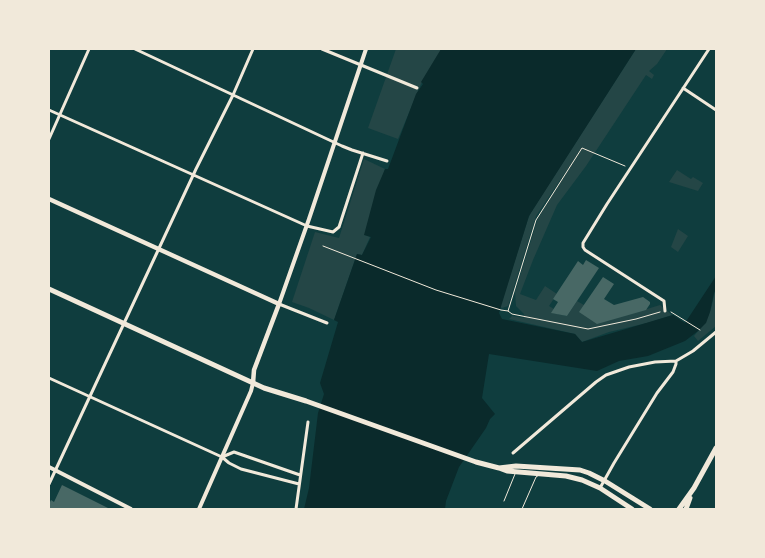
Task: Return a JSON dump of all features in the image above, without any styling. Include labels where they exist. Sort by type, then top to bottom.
[{"type":"main road","points":[[49,199],[279,304],[254,370],[254,383]]},
{"type":"main road","points":[[49,289],[254,383],[464,458],[499,468],[580,470],[605,481],[650,509]]},
{"type":"main road","points":[[679,509],[694,488],[716,448]]},
{"type":"main road","points":[[516,469],[540,474],[570,476],[582,480],[600,488],[624,506],[632,509]]},
{"type":"main road","points":[[686,509],[694,488]]},
{"type":"street","points":[[49,139],[89,49]]},
{"type":"street","points":[[135,49],[352,150],[387,161]]},
{"type":"street","points":[[49,484],[253,49]]},
{"type":"street","points":[[322,49],[417,88]]},
{"type":"street","points":[[327,323],[279,304],[366,49]]},
{"type":"street","points":[[665,311],[664,301],[585,250],[583,243],[709,49]]},
{"type":"street","points":[[683,88],[716,110]]},
{"type":"street","points":[[49,110],[307,226],[333,232],[339,227],[363,153]]},
{"type":"street","points":[[513,452],[606,375],[629,367],[676,360],[692,351],[716,332]]},
{"type":"street","points":[[600,488],[657,393],[673,372],[676,360]]},
{"type":"street","points":[[49,378],[222,457],[241,469],[299,484]]},
{"type":"street","points":[[199,509],[254,383]]},
{"type":"street","points":[[296,509],[308,422]]},
{"type":"street","points":[[222,457],[234,452],[300,475]]},
{"type":"street","points":[[49,466],[131,509]]},
{"type":"lane","points":[[522,509],[542,468]]},
{"type":"lane","points":[[504,501],[516,469]]},
{"type":"path","points":[[508,311],[536,220],[582,148],[626,166]]},
{"type":"path","points":[[323,246],[436,290],[508,311],[512,314],[588,329],[668,311],[700,330]]},
{"type":"shaded area","points":[[396,49],[442,49],[421,84],[398,139],[368,128]]},
{"type":"shaded area","points":[[441,49],[636,49],[529,216],[499,313],[502,319],[575,334],[582,342],[673,315],[685,323],[716,276],[716,289],[710,312],[706,323],[685,341],[648,356],[619,361],[597,371],[489,354],[482,398],[495,414],[459,467],[446,501],[445,509],[304,509],[309,488],[318,413],[324,394],[320,383],[338,322],[334,320],[357,254],[362,255],[371,237],[364,235],[376,190],[385,169],[388,169],[416,94],[423,84],[421,82]]},
{"type":"shaded area","points":[[636,49],[667,49],[657,64],[649,71],[654,75],[652,79],[646,75],[586,166],[557,205],[520,294],[536,300],[545,286],[557,294],[549,306],[554,309],[552,313],[567,316],[577,301],[584,305],[647,309],[660,305],[672,315],[609,332],[582,342],[575,334],[509,319],[512,316],[524,318],[524,314],[516,306],[515,292],[538,218],[569,167],[536,216],[508,306],[502,308],[500,307],[531,212]]},
{"type":"shaded area","points":[[364,159],[385,169],[365,235],[370,237],[362,255],[357,254],[334,320],[292,302],[315,232],[339,238]]},
{"type":"shaded area","points":[[677,170],[691,179],[693,177],[703,183],[698,191],[669,182]]},
{"type":"shaded area","points":[[678,229],[688,236],[678,252],[671,247]]},
{"type":"shaded area","points":[[716,287],[716,326],[698,341],[694,336],[707,318]]},
{"type":"building","points":[[586,260],[599,268],[567,316],[551,313],[558,302],[553,299],[578,261],[583,265]]},
{"type":"building","points":[[603,277],[614,284],[604,299],[614,305],[643,297],[650,302],[646,310],[597,324],[579,312]]},
{"type":"building","points":[[62,485],[110,509],[49,509],[51,500],[54,502]]}]
